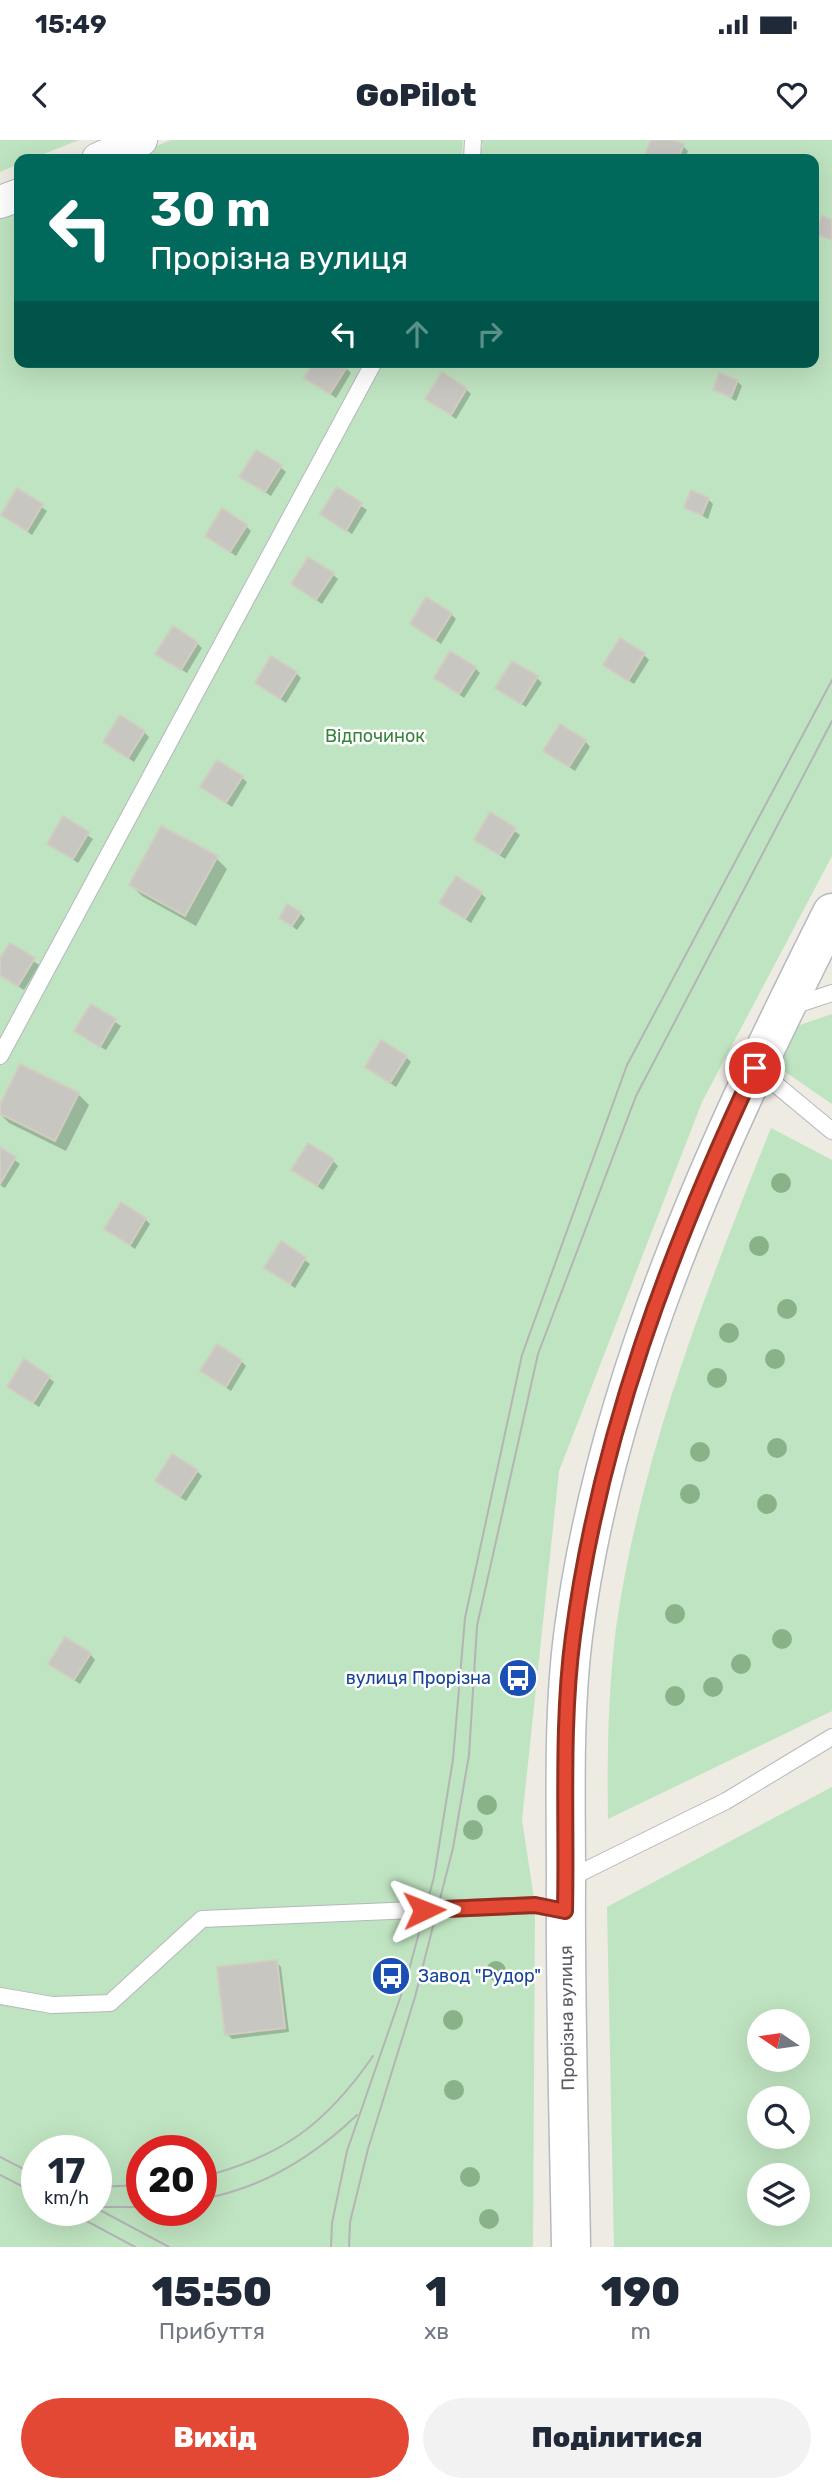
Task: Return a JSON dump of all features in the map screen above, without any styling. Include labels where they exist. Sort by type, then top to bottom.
[{"type":"main road","name":"Прорізна вулиця","points":[[571,2247],[565,1805],[572,1639],[585,1559],[632,1374],[676,1254],[725,1130],[832,913]]},
{"type":"street","points":[[110,154],[141,140]]},
{"type":"lane","points":[[0,1056],[371,368]]},
{"type":"lane","points":[[784,1009],[832,993]]},
{"type":"lane","points":[[755,1068],[832,1131]]},
{"type":"lane","points":[[0,1996],[52,2005],[110,2003],[202,1919],[535,1905],[566,1896],[832,1737]]},
{"type":"green space","points":[[0,140],[79,140],[44,154],[14,154],[14,166],[0,172]]},
{"type":"green space","name":"Відпочинок","points":[[171,140],[463,140],[462,154],[137,154]]},
{"type":"green space","name":"Відпочинок","points":[[481,140],[832,140],[832,856],[702,1102],[559,1471],[522,1820],[535,1905],[533,2247],[0,2247],[0,211],[14,206],[14,368],[819,368],[819,154],[465,154],[483,147]]},
{"type":"green space","points":[[832,1014],[832,1104],[775,1065],[794,1027]]},
{"type":"green space","points":[[771,1128],[832,1160],[832,1711],[608,1819],[613,1652],[627,1563],[642,1499],[678,1374]]},
{"type":"green space","points":[[832,1787],[832,2247],[614,2247],[607,1907]]},
{"type":"building","points":[[651,140],[673,140],[684,144],[680,154],[645,154]]},
{"type":"building","points":[[822,216],[832,220],[832,240],[819,235]]},
{"type":"building","points":[[310,368],[346,368],[330,394],[304,378]]},
{"type":"building","points":[[442,372],[467,388],[451,415],[425,399]]},
{"type":"building","points":[[719,373],[738,380],[731,397],[713,390]]},
{"type":"building","points":[[256,450],[282,465],[265,492],[239,477]]},
{"type":"building","points":[[337,487],[362,503],[346,531],[320,514]]},
{"type":"building","points":[[17,488],[43,504],[27,531],[1,515]]},
{"type":"building","points":[[691,490],[709,498],[702,515],[684,508]]},
{"type":"building","points":[[222,508],[247,525],[230,552],[205,536]]},
{"type":"building","points":[[308,557],[334,573],[316,600],[291,584]]},
{"type":"building","points":[[426,597],[452,613],[435,640],[410,624]]},
{"type":"building","points":[[173,626],[198,642],[181,670],[155,654]]},
{"type":"building","points":[[620,638],[645,653],[628,681],[603,665]]},
{"type":"building","points":[[450,651],[476,667],[459,694],[434,678]]},
{"type":"building","points":[[271,656],[297,672],[280,699],[255,683]]},
{"type":"building","points":[[512,661],[538,676],[521,704],[495,688]]},
{"type":"building","points":[[120,715],[145,731],[128,758],[103,742]]},
{"type":"building","points":[[560,724],[586,740],[569,767],[543,751]]},
{"type":"building","points":[[217,760],[243,776],[226,803],[200,787]]},
{"type":"building","points":[[490,812],[516,828],[499,855],[474,840]]},
{"type":"building","points":[[63,816],[89,832],[73,859],[47,844]]},
{"type":"building","points":[[161,826],[218,856],[185,916],[129,885]]},
{"type":"building","points":[[456,876],[482,892],[465,919],[439,903]]},
{"type":"building","points":[[287,904],[301,912],[292,926],[279,918]]},
{"type":"building","points":[[10,943],[35,958],[18,986],[0,975],[0,958]]},
{"type":"building","points":[[91,1004],[116,1019],[100,1047],[74,1031]]},
{"type":"building","points":[[381,1040],[407,1056],[390,1083],[365,1067]]},
{"type":"building","points":[[20,1064],[79,1093],[55,1141],[0,1114],[0,1105]]},
{"type":"building","points":[[308,1143],[334,1159],[317,1186],[291,1170]]},
{"type":"building","points":[[0,1147],[16,1157],[0,1184]]},
{"type":"building","points":[[121,1202],[146,1218],[130,1245],[104,1229]]},
{"type":"building","points":[[281,1241],[306,1257],[290,1284],[264,1268]]},
{"type":"building","points":[[217,1344],[242,1360],[226,1387],[200,1371]]},
{"type":"building","points":[[24,1359],[50,1376],[33,1403],[7,1387]]},
{"type":"building","points":[[172,1454],[198,1470],[180,1497],[155,1481]]},
{"type":"building","points":[[65,1637],[91,1653],[74,1680],[48,1664]]},
{"type":"building","points":[[277,1960],[285,2028],[225,2035],[217,1967]]},
{"type":"tram line","points":[[331,2247],[332,2223],[347,2151],[406,1981],[434,1877],[453,1759],[465,1618],[522,1355],[627,1065],[832,680]]},
{"type":"tram line","points":[[349,2247],[350,2222],[368,2149],[415,1997],[453,1848],[469,1755],[477,1626],[538,1354],[636,1096],[832,721]]},
{"type":"tram line","points":[[217,2173],[279,2148],[300,2134],[338,2101],[373,2056]]},
{"type":"tram line","points":[[217,2195],[245,2187],[285,2169],[323,2144],[357,2115]]},
{"type":"tram line","points":[[0,2157],[21,2168]]},
{"type":"tram line","points":[[0,2175],[21,2186]]},
{"type":"tram line","points":[[112,2186],[126,2186]]},
{"type":"tram line","points":[[112,2207],[126,2207]]},
{"type":"tram line","points":[[112,2217],[169,2247]]},
{"type":"tram line","points":[[96,2226],[135,2247]]},
{"type":"place","name":"вулиця Прорізна","points":[[518,1678]]},
{"type":"place","name":"Завод \"Рудор\"","points":[[391,1976]]},
{"type":"route","points":[[424,1910],[535,1905],[565,1911],[565,1805],[572,1639],[585,1559],[632,1374],[690,1215],[725,1130],[755,1068]]}]
